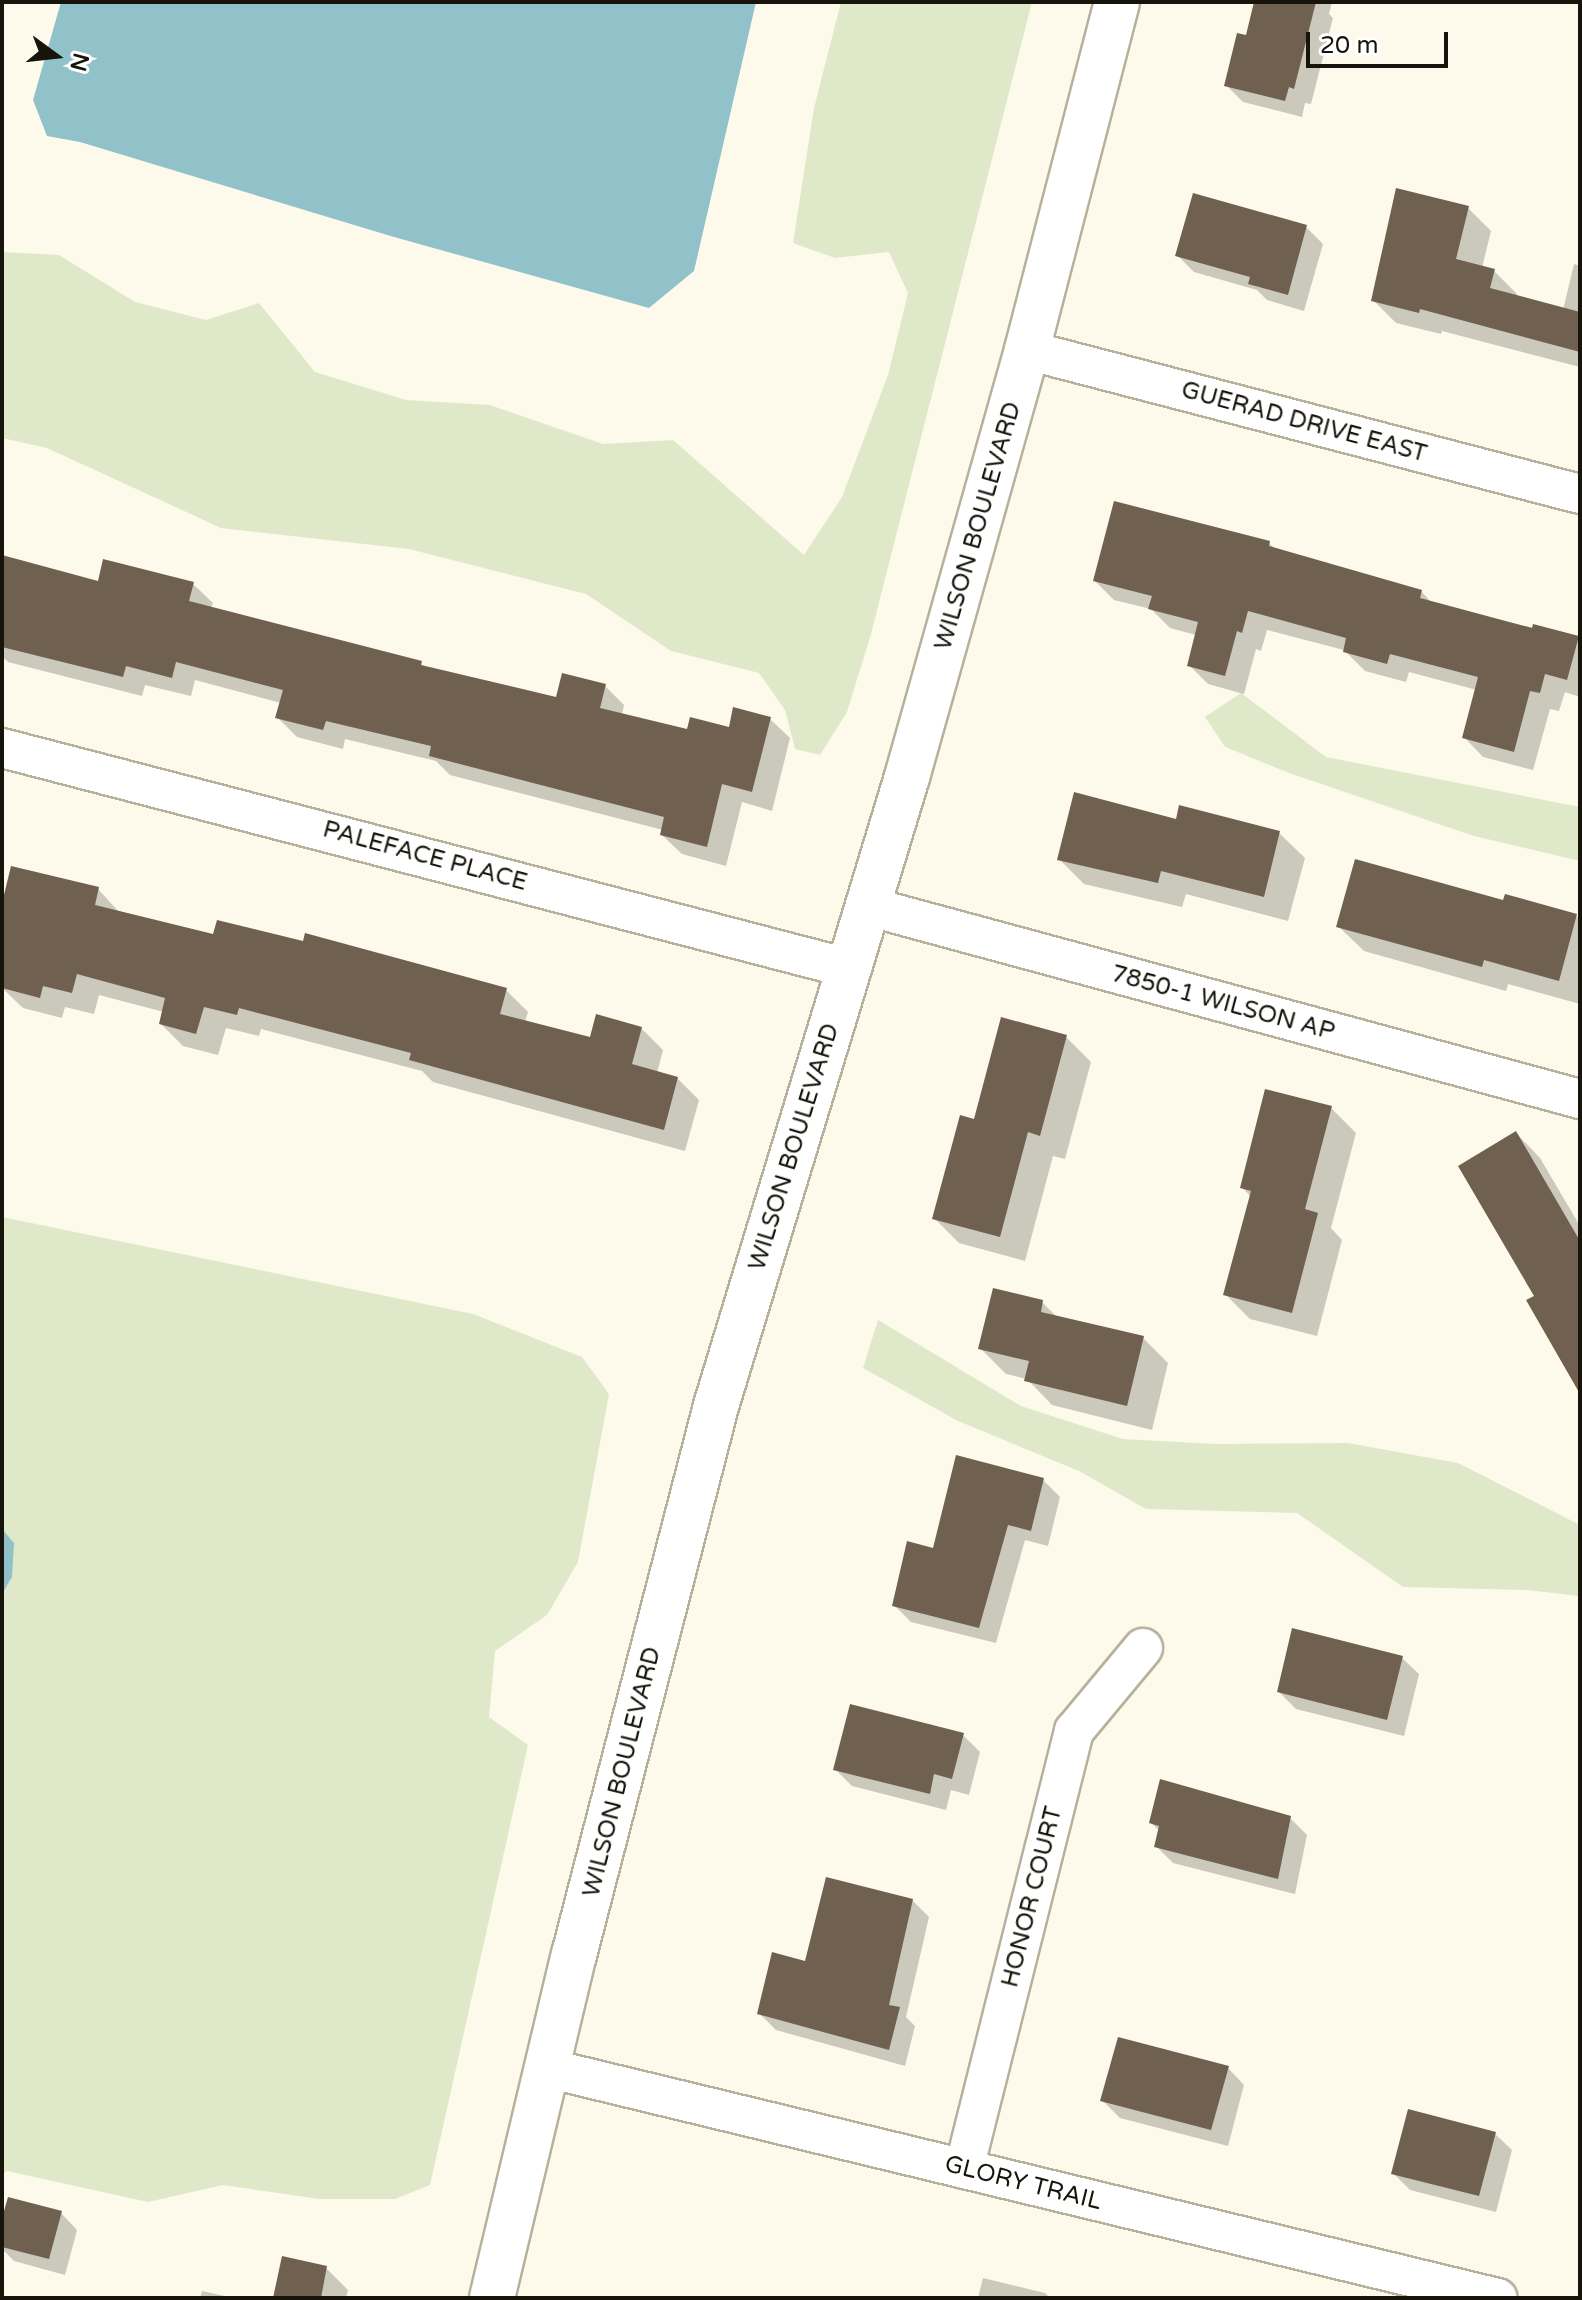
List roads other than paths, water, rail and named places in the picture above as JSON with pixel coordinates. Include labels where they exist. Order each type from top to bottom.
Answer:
[{"type":"main road","name":"WILSON BOULEVARD","points":[[492,2298],[547,2068],[716,1406],[907,777],[1027,350],[1117,2]]},
{"type":"street","name":"GUERAD DRIVE EAST","points":[[1027,350],[1580,494]]},
{"type":"street","name":"PALEFACE PLACE","points":[[2,748],[848,968]]},
{"type":"street","name":"7850-1 WILSON AP","points":[[867,906],[1580,1099]]},
{"type":"street","name":"HONOR COURT","points":[[964,2169],[1074,1731],[1143,1648]]},
{"type":"street","name":"GLORY TRAIL","points":[[547,2068],[1498,2298]]},
{"type":"water","points":[[61,2],[756,2],[694,271],[649,308],[394,237],[80,142],[47,136],[33,100]]},
{"type":"water","points":[[2,1529],[14,1543],[12,1577],[2,1594]]}]
